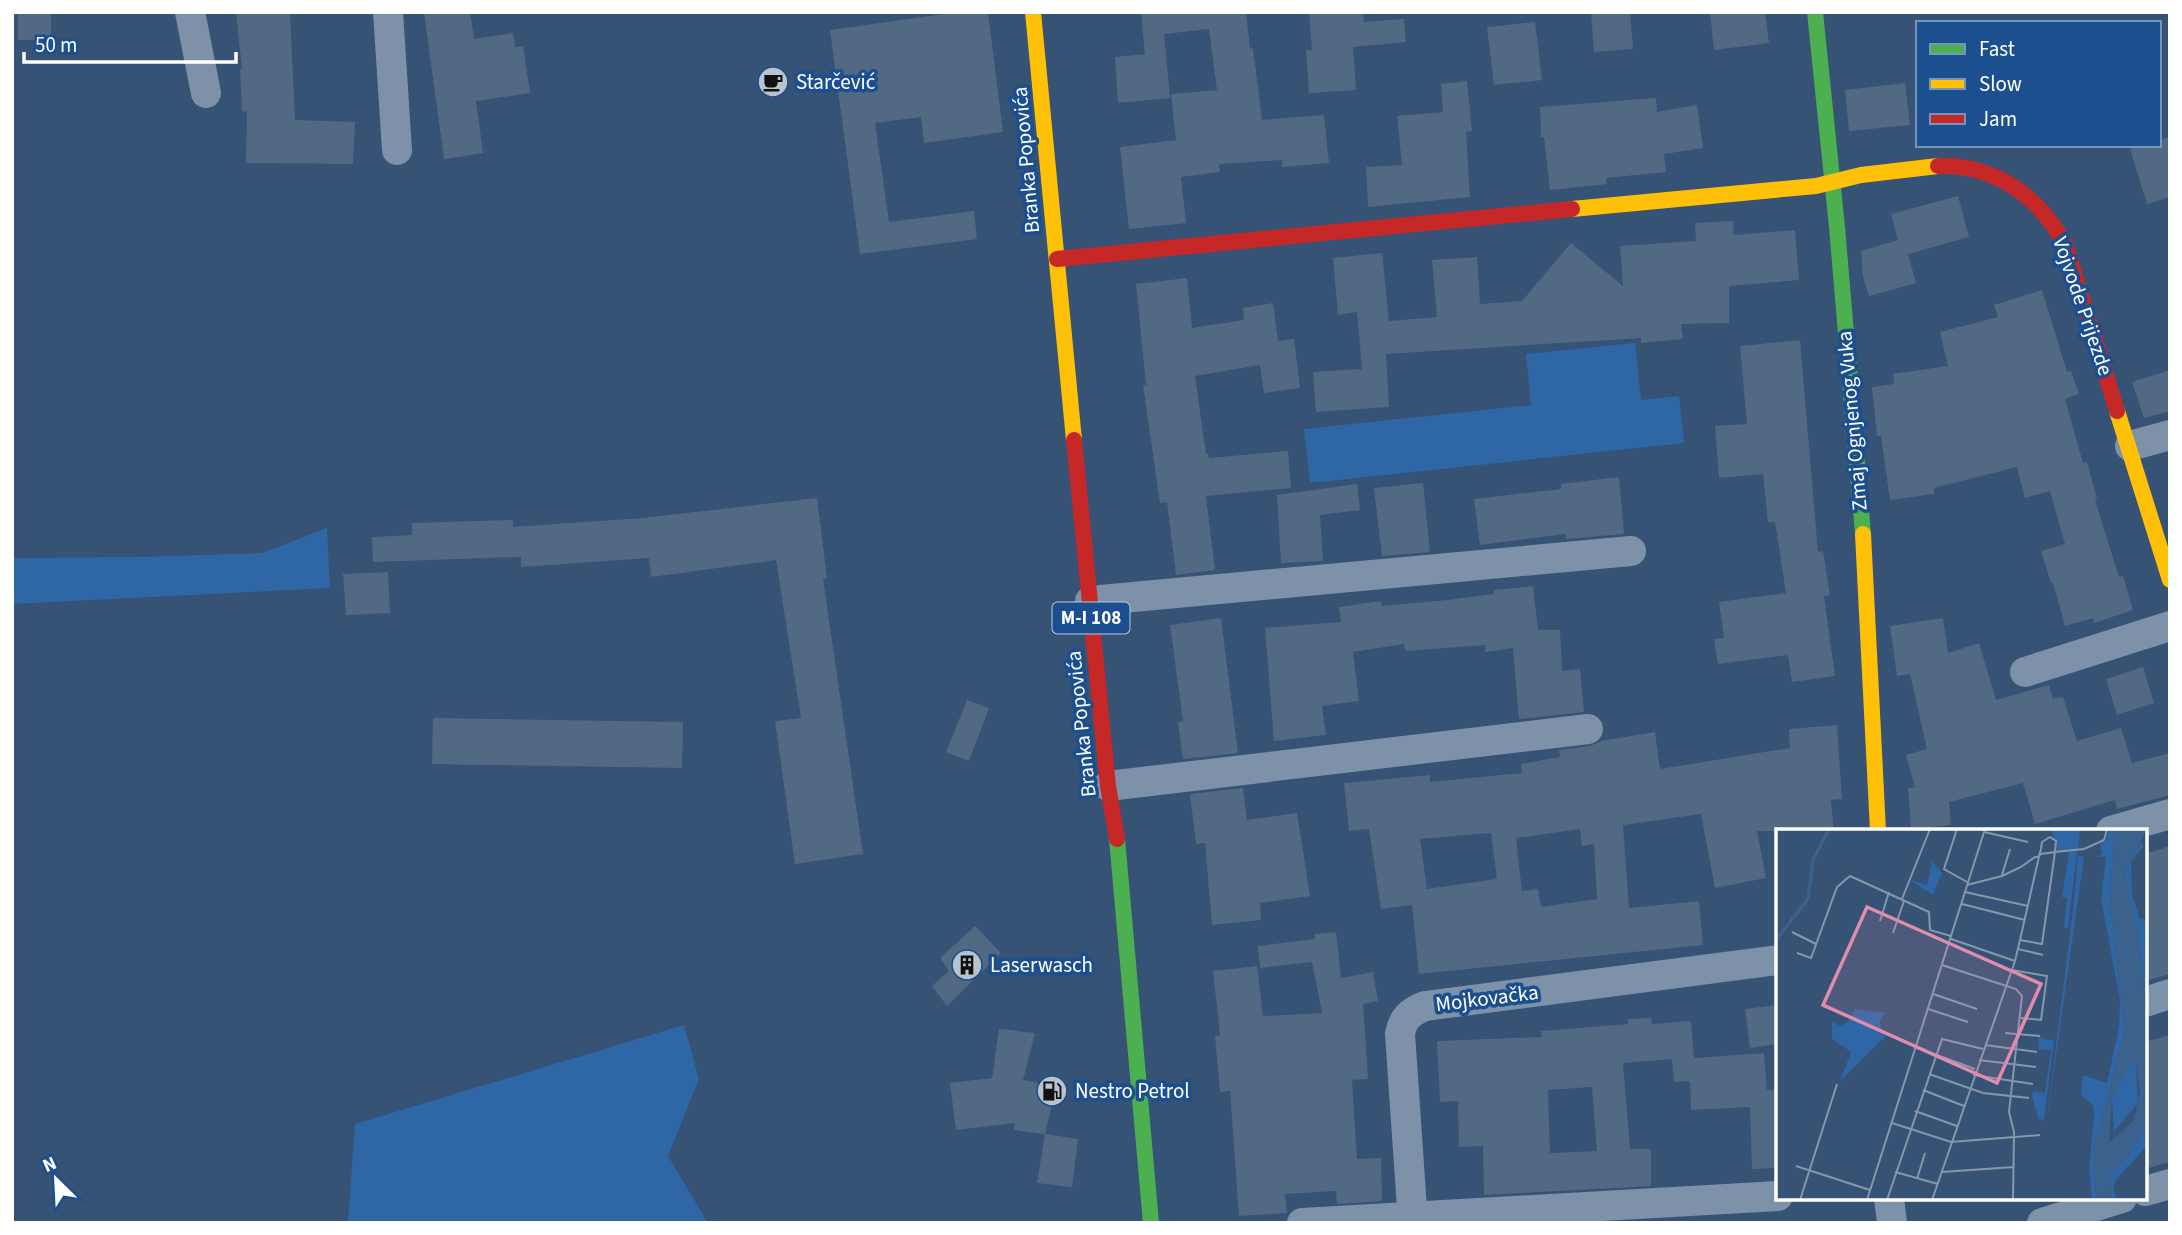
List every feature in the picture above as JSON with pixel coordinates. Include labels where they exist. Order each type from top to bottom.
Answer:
[{"type":"street","points":[[190,12],[206,93]]},
{"type":"street","points":[[388,12],[397,150]]},
{"type":"street","name":"Branka Popovića","points":[[1033,12],[1108,786],[1119,853],[1151,1223]]},
{"type":"street","name":"Zmaj Ognjenog Vuka","points":[[1815,12],[1865,564],[1878,829]]},
{"type":"street","name":"Vojvode Prijezde","points":[[1057,259],[1816,186],[1853,174],[1945,166],[1969,168],[2010,182],[2028,194],[2056,226],[2065,244],[2170,580]]},
{"type":"street","points":[[2130,446],[2170,435]]},
{"type":"street","points":[[1090,601],[1631,551]]},
{"type":"street","points":[[2025,672],[2170,626]]},
{"type":"street","points":[[1108,786],[1588,729]]},
{"type":"street","points":[[2118,829],[2170,814]]},
{"type":"street","name":"Mojkovačka","points":[[1413,1220],[1400,1034],[1402,1023],[1408,1014],[1425,1006],[1776,960]]},
{"type":"street","points":[[2147,1001],[2170,995]]},
{"type":"street","points":[[2147,1190],[2170,1184]]},
{"type":"street","points":[[1302,1223],[1413,1220],[1776,1196]]},
{"type":"street","points":[[1889,1200],[1892,1223]]},
{"type":"street","points":[[2042,1223],[2116,1200]]},
{"type":"shaded area","points":[[1635,343],[1641,400],[1679,396],[1684,443],[1310,483],[1304,429],[1531,405],[1526,354]]},
{"type":"shaded area","points":[[327,528],[330,588],[12,604],[12,558],[262,553]]},
{"type":"shaded area","points":[[684,1025],[699,1079],[668,1156],[708,1223],[348,1223],[355,1124]]},
{"type":"building","points":[[18,12],[51,12],[51,40],[18,40]]},
{"type":"building","points":[[236,12],[290,12],[295,120],[355,122],[353,164],[246,163],[247,111],[242,112],[242,69]]},
{"type":"building","points":[[424,12],[470,12],[474,39],[513,33],[515,47],[523,46],[530,93],[476,101],[483,153],[444,159]]},
{"type":"building","points":[[958,12],[988,12],[1003,132],[924,143],[921,117],[875,123],[889,222],[974,211],[977,239],[860,254],[830,30]]},
{"type":"building","points":[[1141,12],[1246,12],[1262,120],[1324,115],[1329,163],[1282,167],[1282,160],[1219,164],[1220,172],[1181,177],[1186,223],[1129,229],[1120,147],[1176,140],[1171,94],[1217,90],[1209,29],[1164,34],[1170,98],[1118,103],[1115,57],[1145,54]]},
{"type":"building","points":[[1309,12],[1363,12],[1364,22],[1404,19],[1406,42],[1353,47],[1356,90],[1309,93],[1306,50],[1312,50]]},
{"type":"building","points":[[1591,12],[1630,12],[1633,49],[1594,52]]},
{"type":"building","points":[[1710,12],[1765,12],[1769,43],[1714,50]]},
{"type":"building","points":[[1535,22],[1542,80],[1494,85],[1487,27]]},
{"type":"building","points":[[1467,81],[1472,131],[1466,132],[1470,197],[1368,207],[1366,167],[1402,165],[1397,116],[1443,112],[1441,84]]},
{"type":"building","points":[[1905,83],[1910,125],[1849,131],[1845,90]]},
{"type":"building","points":[[1656,98],[1657,112],[1697,105],[1703,148],[1664,154],[1666,172],[1606,178],[1607,184],[1550,190],[1544,137],[1541,137],[1540,107]]},
{"type":"building","points":[[2170,137],[2170,197],[2147,204],[2130,149],[2161,147],[2161,139]]},
{"type":"building","points":[[1958,196],[1969,237],[1908,254],[1916,283],[1869,296],[1863,277],[1861,251],[1898,240],[1891,214]]},
{"type":"building","points":[[1733,221],[1734,235],[1795,230],[1799,280],[1729,286],[1729,323],[1681,324],[1683,339],[1641,343],[1641,338],[1386,354],[1389,407],[1316,412],[1313,372],[1362,369],[1357,312],[1338,315],[1333,258],[1382,253],[1389,321],[1437,317],[1432,260],[1477,257],[1480,304],[1522,301],[1571,243],[1623,286],[1620,246],[1696,241],[1695,223]]},
{"type":"building","points":[[1187,278],[1192,328],[1244,320],[1243,308],[1273,303],[1278,341],[1294,339],[1300,388],[1264,393],[1260,365],[1195,376],[1206,454],[1209,458],[1288,451],[1291,488],[1206,496],[1215,570],[1176,575],[1167,502],[1160,503],[1143,385],[1146,385],[1136,284]]},
{"type":"building","points":[[2042,290],[2067,372],[2071,371],[2079,394],[2065,399],[2083,463],[2087,462],[2097,499],[2095,500],[2119,577],[2123,576],[2133,610],[2094,623],[2093,618],[2065,626],[2041,551],[2065,544],[2050,491],[2025,498],[2017,467],[1934,488],[1934,494],[1890,500],[1881,436],[1877,436],[1872,387],[1894,384],[1893,374],[1948,366],[1940,332],[1998,317],[1994,305]]},
{"type":"building","points":[[1800,340],[1818,552],[1823,551],[1830,595],[1824,596],[1835,676],[1792,682],[1788,655],[1718,664],[1714,639],[1724,638],[1719,602],[1786,593],[1775,522],[1768,522],[1763,474],[1719,478],[1715,426],[1747,424],[1740,346]]},
{"type":"building","points":[[2170,370],[2170,411],[2144,418],[2132,382]]},
{"type":"building","points":[[1619,477],[1624,534],[1566,539],[1566,534],[1480,545],[1474,499],[1561,489],[1561,484]]},
{"type":"building","points":[[1423,483],[1430,552],[1382,556],[1374,488]]},
{"type":"building","points":[[1357,484],[1360,510],[1320,515],[1323,561],[1281,563],[1277,495]]},
{"type":"building","points":[[817,498],[827,578],[823,579],[863,854],[795,864],[775,721],[801,718],[776,560],[651,577],[649,558],[521,567],[521,557],[373,562],[372,537],[412,535],[412,523],[513,520],[513,527],[643,518]]},
{"type":"building","points":[[388,572],[390,613],[346,615],[343,574]]},
{"type":"building","points":[[1533,586],[1538,630],[1560,630],[1562,671],[1580,669],[1584,712],[1519,719],[1513,648],[1485,652],[1485,645],[1405,651],[1404,644],[1353,652],[1359,701],[1322,706],[1326,735],[1274,741],[1265,628],[1341,622],[1339,607],[1381,601],[1382,606],[1447,600],[1494,594],[1494,590]]},
{"type":"building","points":[[1221,618],[1238,753],[1183,759],[1178,722],[1183,721],[1170,625]]},
{"type":"building","points":[[1943,618],[1948,653],[1979,643],[1996,700],[2049,685],[2053,699],[2063,697],[2077,741],[2121,728],[2132,763],[2170,753],[2170,795],[2117,809],[2115,800],[2035,824],[2023,783],[1949,802],[1951,825],[1911,829],[1908,788],[1915,787],[1906,755],[1927,749],[1910,674],[1897,676],[1890,626]]},
{"type":"building","points":[[2143,667],[2154,703],[2117,715],[2106,679]]},
{"type":"building","points":[[967,700],[989,708],[969,761],[946,752]]},
{"type":"building","points":[[433,718],[683,722],[682,768],[432,764]]},
{"type":"building","points":[[1837,725],[1842,799],[1831,800],[1834,829],[1757,831],[1766,878],[1715,888],[1701,814],[1623,825],[1629,908],[1699,901],[1703,945],[1419,974],[1412,905],[1381,909],[1369,829],[1349,831],[1344,783],[1430,775],[1430,782],[1522,773],[1521,764],[1560,757],[1559,750],[1655,732],[1660,769],[1790,748],[1789,729]],"holes":[[[1580,829],[1582,846],[1594,844],[1597,899],[1541,907],[1538,889],[1522,891],[1516,838]],[[1491,833],[1497,879],[1427,889],[1420,839]]]},
{"type":"building","points":[[1243,788],[1247,820],[1297,813],[1310,896],[1260,903],[1261,920],[1212,925],[1205,843],[1196,844],[1190,794]]},
{"type":"building","points":[[2170,846],[2170,974],[2147,980],[2147,853]]},
{"type":"building","name":"Laserwasch","points":[[975,926],[1001,953],[947,1006],[932,986],[949,971],[940,958]]},
{"type":"building","points":[[1336,932],[1341,978],[1373,972],[1378,1001],[1363,1004],[1368,1079],[1352,1080],[1357,1159],[1381,1158],[1382,1201],[1337,1204],[1336,1191],[1285,1194],[1287,1213],[1239,1216],[1230,1091],[1220,1092],[1215,1036],[1220,1035],[1213,971],[1257,966],[1263,1016],[1322,1013],[1312,962],[1260,968],[1258,946],[1315,939],[1315,934]]},
{"type":"building","points":[[1776,1005],[1776,1044],[1750,1048],[1745,1009]]},
{"type":"building","points":[[1651,1018],[1652,1024],[1691,1021],[1694,1058],[1764,1053],[1767,1090],[1776,1089],[1776,1168],[1752,1169],[1750,1107],[1691,1110],[1690,1081],[1674,1082],[1672,1059],[1623,1063],[1630,1149],[1651,1149],[1651,1186],[1484,1195],[1483,1146],[1459,1147],[1458,1101],[1440,1102],[1437,1041],[1542,1037],[1541,1031],[1628,1024],[1628,1019]],"holes":[[[1592,1087],[1597,1151],[1550,1153],[1548,1090]]]},
{"type":"building","points":[[999,1029],[1035,1033],[1023,1080],[1056,1086],[1045,1134],[1014,1130],[1015,1123],[956,1130],[950,1083],[992,1078]]},
{"type":"building","points":[[2170,1035],[2170,1162],[2147,1168],[2147,1041]]},
{"type":"building","points":[[1045,1134],[1078,1139],[1072,1187],[1037,1183]]},
{"type":"traffic: fast","points":[[1815,12],[1837,227],[1863,534]]},
{"type":"traffic: fast","points":[[1117,839],[1151,1223]]},
{"type":"traffic: slow","points":[[1033,12],[1074,440]]},
{"type":"traffic: slow","points":[[1572,209],[1816,186],[1861,175],[1938,166]]},
{"type":"traffic: slow","points":[[2117,411],[2170,580]]},
{"type":"traffic: slow","points":[[1863,534],[1878,829]]},
{"type":"traffic: jam","points":[[1938,166],[1959,167],[1996,177],[2028,198],[2054,227],[2065,244],[2117,411]]},
{"type":"traffic: jam","points":[[1057,259],[1572,209]]},
{"type":"traffic: jam","points":[[1074,440],[1108,786],[1117,839]]},
{"type":"place","name":"Starčević","points":[[773,82]]},
{"type":"place","name":"Laserwasch","points":[[967,965]]},
{"type":"place","name":"Nestro Petrol","points":[[1052,1091]]}]
